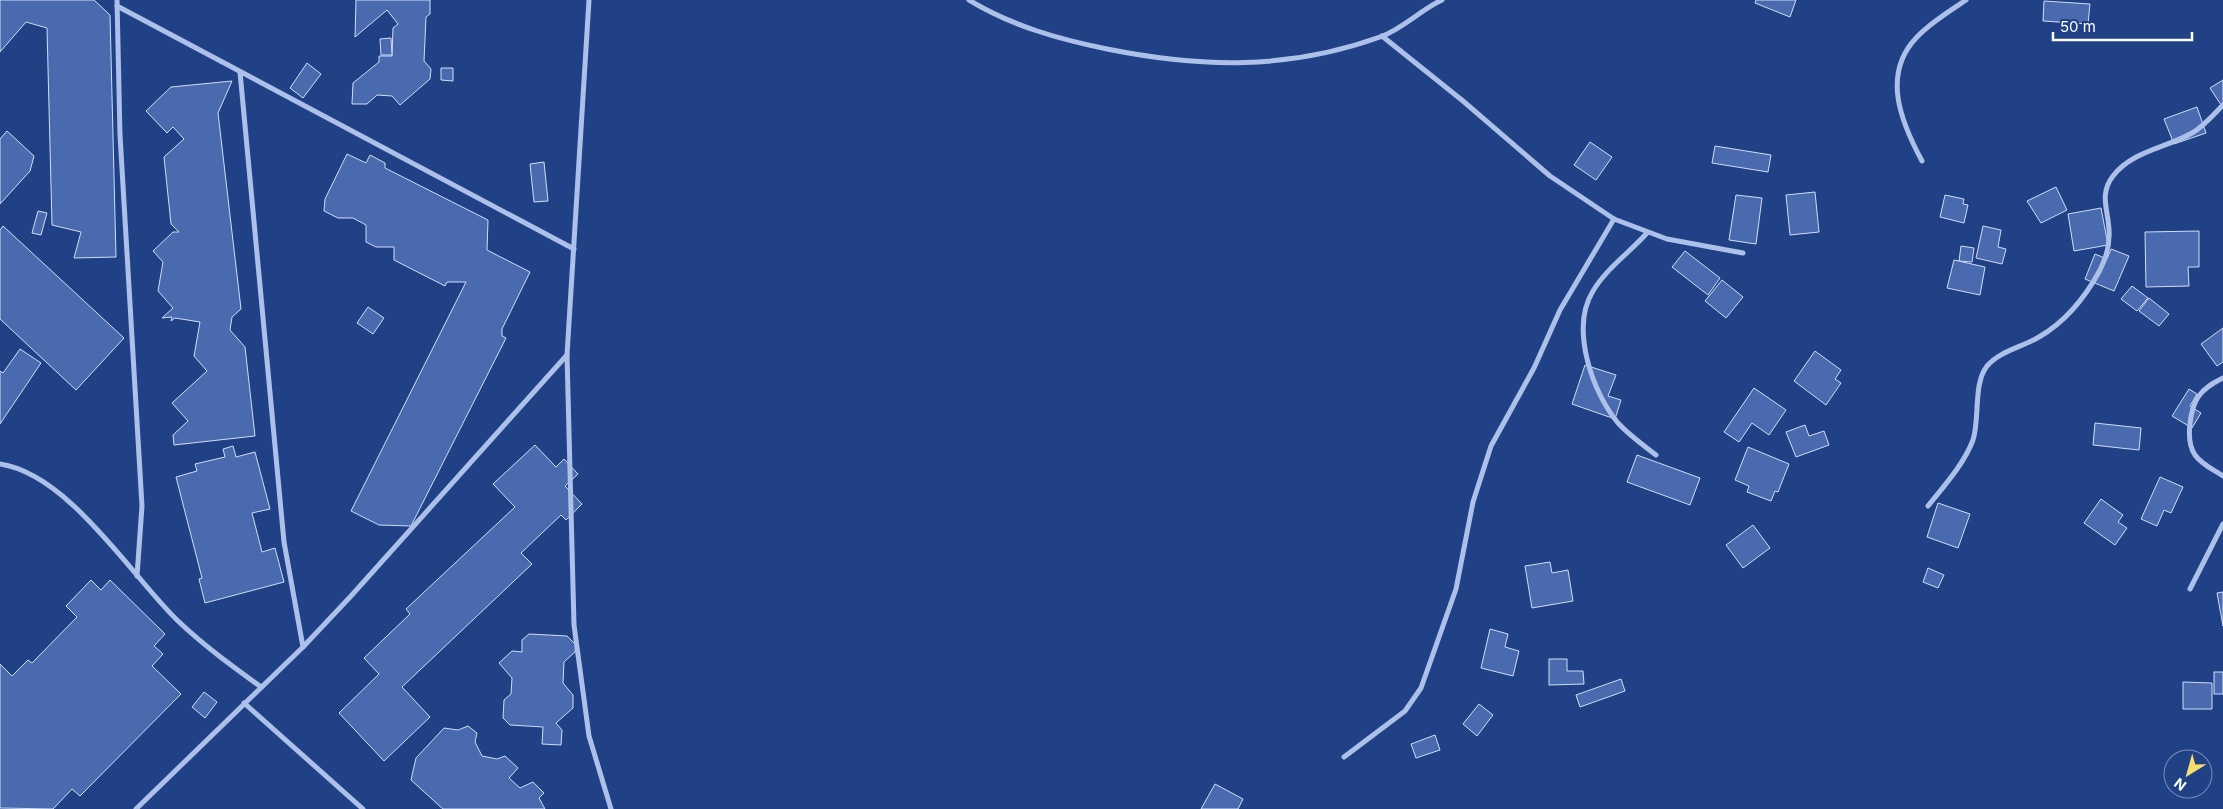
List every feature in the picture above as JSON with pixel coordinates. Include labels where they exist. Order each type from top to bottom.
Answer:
[{"type":"street","points":[[589,0],[567,355],[574,625],[589,736],[612,807]]},
{"type":"street","points":[[968,0],[1006,20],[1033,30],[1080,43],[1153,58],[1197,63],[1238,64],[1288,60],[1324,53],[1382,36],[1442,0]]},
{"type":"street","points":[[1922,161],[1907,133],[1898,102],[1898,83],[1903,55],[1918,36],[1966,0]]},
{"type":"street","points":[[117,3],[240,72],[574,249]]},
{"type":"street","points":[[117,3],[120,135],[142,506],[137,576]]},
{"type":"street","points":[[1382,36],[1463,100],[1550,176],[1614,219],[1648,233],[1743,253]]},
{"type":"street","points":[[240,72],[284,542],[303,647]]},
{"type":"street","points":[[1928,506],[1951,477],[1972,441],[1977,422],[1980,377],[1985,368],[2004,353],[2041,336],[2064,318],[2083,298],[2100,270],[2109,239],[2104,191],[2112,177],[2123,165],[2142,154],[2193,132],[2223,104]]},
{"type":"street","points":[[1344,757],[1405,711],[1421,688],[1456,589],[1473,502],[1491,446],[1534,368],[1560,310],[1614,219]]},
{"type":"street","points":[[1648,233],[1603,277],[1592,292],[1584,310],[1582,327],[1589,364],[1607,408],[1619,423],[1656,455]]},
{"type":"street","points":[[136,809],[303,647],[567,355]]},
{"type":"street","points":[[2223,378],[2208,386],[2197,399],[2190,432],[2190,443],[2194,454],[2223,476]]},
{"type":"street","points":[[0,464],[24,470],[46,482],[68,501],[200,641],[261,687]]},
{"type":"street","points":[[2190,589],[2223,524]]},
{"type":"street","points":[[244,703],[363,809]]},
{"type":"building","points":[[0,0],[94,0],[110,15],[116,257],[74,258],[81,232],[52,225],[47,28],[26,22],[0,52]]},
{"type":"building","points":[[356,0],[430,0],[430,14],[426,17],[424,61],[431,69],[430,79],[400,105],[392,96],[377,95],[367,104],[352,104],[353,83],[379,62],[379,56],[392,56],[393,28],[398,24],[387,10],[355,37]]},
{"type":"building","points":[[1756,0],[1796,0],[1790,17],[1755,3]]},
{"type":"building","points":[[2044,1],[2090,4],[2088,24],[2043,21]]},
{"type":"building","points":[[391,38],[392,55],[381,55],[380,39]]},
{"type":"building","points":[[307,63],[321,74],[303,98],[290,88]]},
{"type":"building","points":[[441,68],[453,68],[453,81],[441,80]]},
{"type":"building","points":[[2223,80],[2223,108],[2210,88]]},
{"type":"building","points":[[232,81],[218,113],[241,309],[232,317],[230,330],[245,347],[255,436],[174,445],[173,435],[188,421],[172,403],[207,371],[194,356],[200,322],[175,318],[171,321],[172,317],[162,318],[173,308],[158,291],[163,262],[153,251],[173,232],[179,232],[171,224],[164,157],[184,139],[173,127],[167,133],[146,111],[171,87]]},
{"type":"building","points":[[2197,107],[2206,133],[2174,144],[2164,119]]},
{"type":"building","points":[[7,131],[34,156],[30,171],[0,204],[0,139]]},
{"type":"building","points":[[1590,142],[1612,157],[1596,180],[1574,165]]},
{"type":"building","points":[[1715,146],[1771,155],[1768,172],[1712,163]]},
{"type":"building","points":[[347,154],[366,163],[370,155],[385,163],[385,168],[488,220],[487,250],[530,272],[502,329],[502,336],[506,338],[411,526],[379,525],[351,511],[466,282],[447,282],[445,286],[394,260],[394,247],[376,247],[366,242],[366,225],[353,218],[338,218],[324,211],[325,199]]},
{"type":"building","points":[[544,162],[548,201],[534,202],[530,164]]},
{"type":"building","points":[[2056,187],[2067,210],[2041,223],[2027,201]]},
{"type":"building","points":[[1815,192],[1819,232],[1790,235],[1786,195]]},
{"type":"building","points":[[1736,195],[1762,198],[1756,244],[1729,240]]},
{"type":"building","points":[[1945,195],[1964,199],[1963,204],[1968,205],[1964,223],[1940,217]]},
{"type":"building","points":[[2101,208],[2108,245],[2074,251],[2068,214]]},
{"type":"building","points":[[38,211],[47,213],[41,235],[32,233]]},
{"type":"building","points":[[3,226],[124,338],[76,390],[0,319],[0,230]]},
{"type":"building","points":[[1983,226],[2001,230],[1998,247],[2006,249],[2002,264],[1976,258]]},
{"type":"building","points":[[2199,231],[2199,267],[2188,267],[2189,286],[2146,287],[2145,232]]},
{"type":"building","points":[[1961,246],[1974,248],[1972,262],[1959,261]]},
{"type":"building","points":[[2111,249],[2129,256],[2114,291],[2085,279],[2095,254],[2107,259]]},
{"type":"building","points":[[1685,251],[1720,278],[1708,295],[1672,267]]},
{"type":"building","points":[[1954,260],[1985,267],[1980,295],[1947,288]]},
{"type":"building","points":[[1722,280],[1743,297],[1726,318],[1705,301]]},
{"type":"building","points":[[2132,286],[2148,298],[2137,311],[2121,299]]},
{"type":"building","points":[[2149,298],[2169,314],[2159,326],[2139,311]]},
{"type":"building","points":[[368,307],[384,318],[373,334],[357,323]]},
{"type":"building","points":[[2223,328],[2223,362],[2217,366],[2201,344]]},
{"type":"building","points":[[20,349],[41,363],[0,424],[0,371],[3,373]]},
{"type":"building","points":[[1815,351],[1841,370],[1835,379],[1841,383],[1826,405],[1794,381]]},
{"type":"building","points":[[1585,365],[1616,375],[1608,396],[1621,400],[1615,419],[1572,404]]},
{"type":"building","points":[[1754,388],[1786,410],[1769,435],[1752,423],[1739,442],[1724,432]]},
{"type":"building","points":[[2189,389],[2197,394],[2190,406],[2201,413],[2192,428],[2172,416]]},
{"type":"building","points":[[2095,423],[2141,428],[2139,450],[2093,445]]},
{"type":"building","points":[[1805,425],[1809,436],[1824,431],[1829,445],[1796,457],[1786,432]]},
{"type":"building","points":[[535,445],[556,467],[564,459],[578,474],[565,486],[582,504],[566,520],[561,515],[521,553],[532,564],[402,687],[430,717],[384,761],[339,713],[379,674],[364,658],[410,614],[406,609],[515,507],[493,484]]},
{"type":"building","points":[[233,446],[236,457],[255,452],[270,509],[252,513],[262,552],[275,548],[284,582],[205,603],[199,579],[202,578],[176,477],[197,471],[195,464],[225,457],[223,449]]},
{"type":"building","points":[[1748,447],[1789,464],[1778,492],[1775,491],[1771,501],[1747,492],[1749,486],[1735,480]]},
{"type":"building","points":[[1637,455],[1700,478],[1690,505],[1627,482]]},
{"type":"building","points":[[2160,477],[2183,487],[2171,513],[2164,510],[2157,526],[2141,519]]},
{"type":"building","points":[[2101,499],[2123,515],[2118,522],[2127,528],[2115,545],[2084,523]]},
{"type":"building","points":[[1938,503],[1970,514],[1958,548],[1927,537]]},
{"type":"building","points":[[1753,525],[1770,548],[1743,568],[1726,545]]},
{"type":"building","points":[[1550,562],[1552,573],[1568,570],[1573,601],[1532,608],[1525,566]]},
{"type":"building","points":[[1928,568],[1944,575],[1938,588],[1923,582]]},
{"type":"building","points":[[91,580],[101,590],[110,580],[165,634],[154,646],[163,654],[152,666],[181,694],[80,796],[72,789],[53,809],[0,808],[0,664],[12,676],[28,660],[32,663],[77,617],[66,606]]},
{"type":"building","points":[[2223,592],[2223,626],[2217,593]]},
{"type":"building","points":[[1490,629],[1508,634],[1505,647],[1519,651],[1513,676],[1481,668]]},
{"type":"building","points":[[529,634],[567,636],[576,645],[575,652],[564,662],[563,683],[573,695],[573,708],[556,723],[562,730],[561,745],[542,744],[543,727],[510,725],[503,718],[504,700],[511,694],[512,678],[499,663],[512,651],[522,652],[522,640]]},
{"type":"building","points":[[1549,659],[1567,659],[1567,671],[1583,671],[1584,684],[1549,685]]},
{"type":"building","points":[[2214,672],[2223,672],[2223,694],[2214,694]]},
{"type":"building","points":[[1621,679],[1625,691],[1580,707],[1576,695]]},
{"type":"building","points":[[2183,682],[2212,683],[2212,709],[2183,709]]},
{"type":"building","points":[[204,692],[217,702],[205,718],[192,707]]},
{"type":"building","points":[[1479,704],[1493,715],[1477,736],[1463,724]]},
{"type":"building","points":[[468,726],[477,733],[475,742],[482,756],[497,759],[505,756],[518,768],[509,778],[520,788],[533,782],[544,793],[539,798],[545,809],[443,809],[411,780],[416,758],[444,728],[458,730]]},
{"type":"building","points":[[1435,735],[1440,750],[1416,758],[1411,744]]},
{"type":"building","points":[[1215,784],[1243,799],[1238,809],[1201,809]]}]
